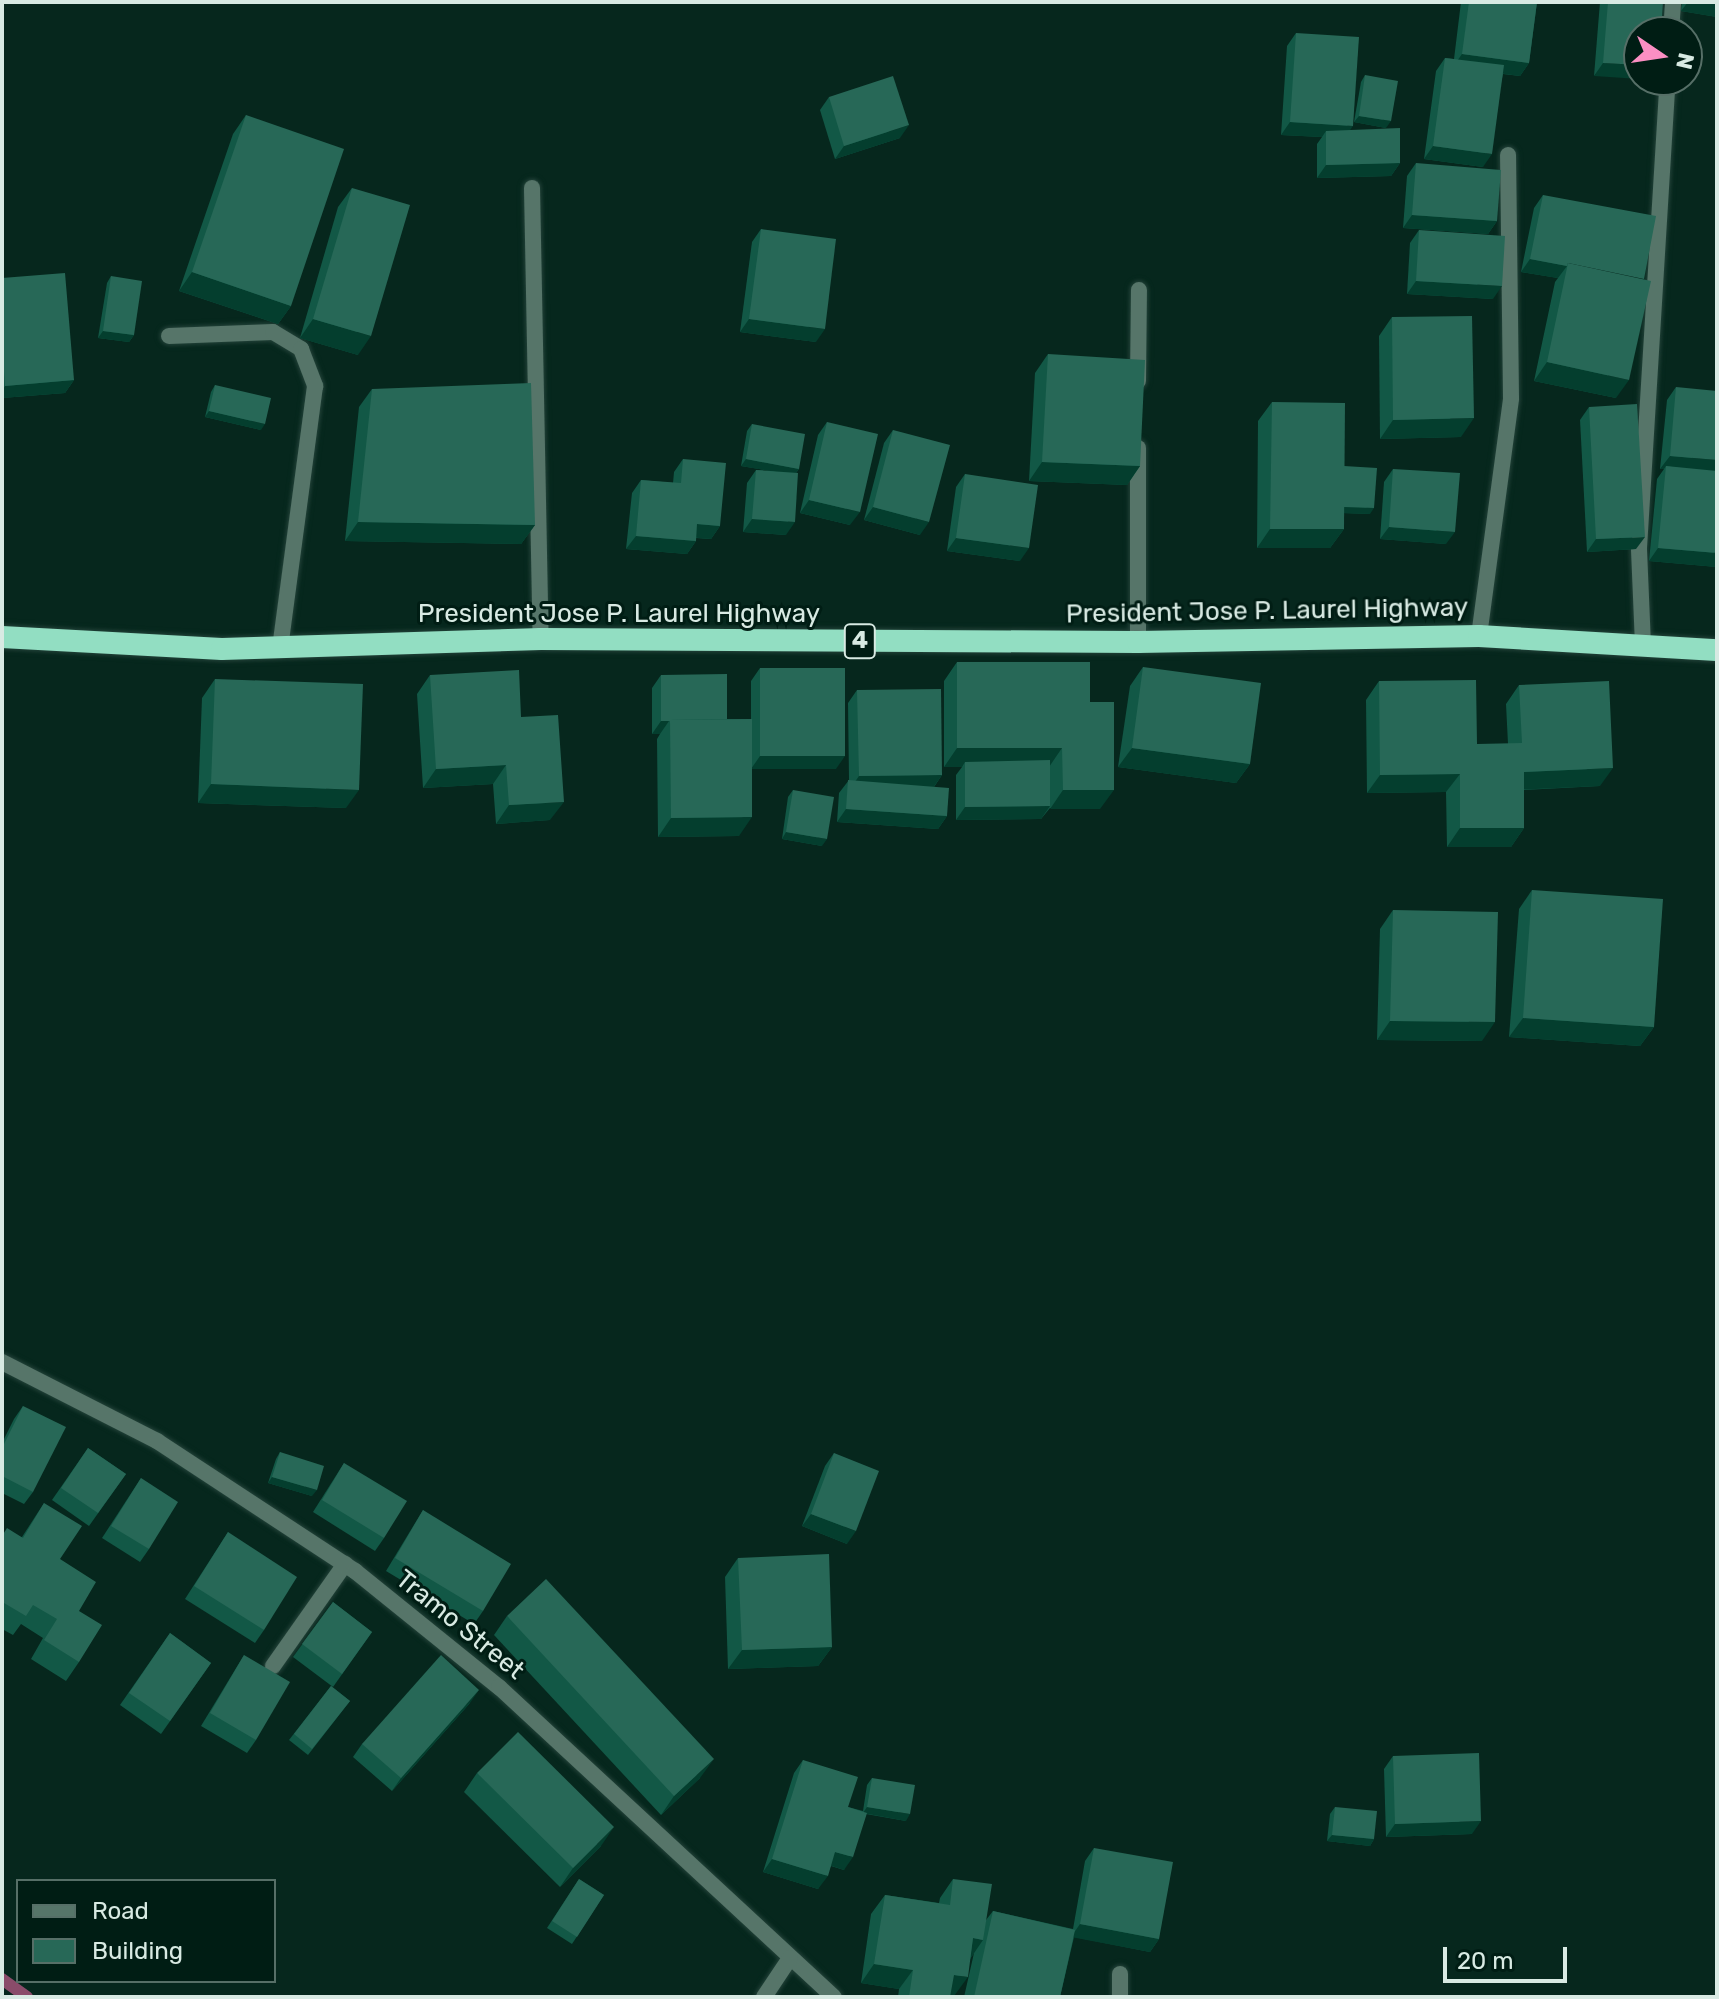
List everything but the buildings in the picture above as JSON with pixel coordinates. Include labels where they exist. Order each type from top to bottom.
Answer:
[{"type":"highway","name":"President Jose P. Laurel Highway","points":[[2,637],[280,647],[541,639],[1138,642],[1479,636],[1717,650]]},
{"type":"street","points":[[1643,645],[1639,548],[1667,96]]},
{"type":"street","points":[[1479,636],[1511,398],[1508,155]]},
{"type":"street","points":[[532,188],[541,639]]},
{"type":"street","points":[[1138,402],[1139,290]]},
{"type":"street","points":[[169,336],[273,332],[301,349],[315,386],[280,647]]},
{"type":"street","points":[[1138,434],[1138,642]]},
{"type":"street","name":"Tramo Street","points":[[2,1362],[157,1441],[345,1564],[499,1687],[834,1997]]},
{"type":"street","points":[[273,1666],[345,1564]]},
{"type":"street","points":[[764,1997],[790,1958]]},
{"type":"street","points":[[1120,1974],[1120,1997]]},
{"type":"waterway","points":[[2,1979],[27,1997]]}]
